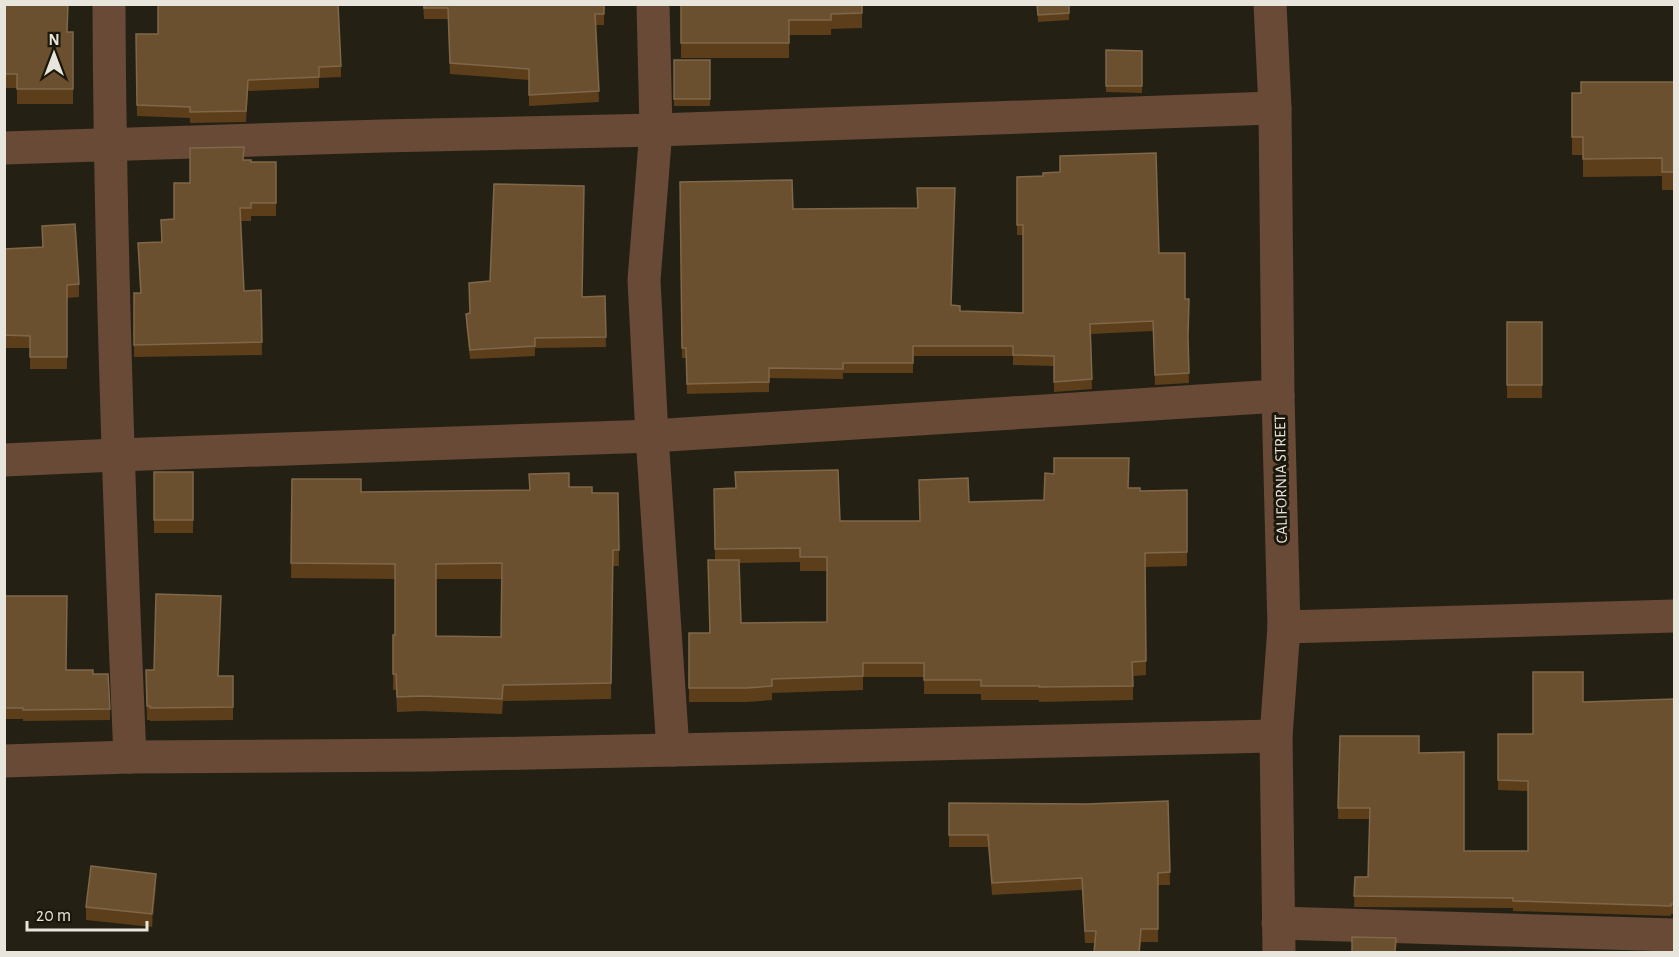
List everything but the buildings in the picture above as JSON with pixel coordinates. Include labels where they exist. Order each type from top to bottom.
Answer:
[{"type":"street","points":[[109,4],[117,455],[130,757]]},
{"type":"street","points":[[653,4],[656,130],[644,280],[673,750]]},
{"type":"street","name":"CALIFORNIA STREET","points":[[1270,4],[1275,108],[1278,396],[1284,627],[1276,736],[1279,938]]},
{"type":"street","points":[[4,148],[382,135],[656,130],[1275,108]]},
{"type":"street","points":[[4,460],[652,436],[1278,396]]},
{"type":"street","points":[[1284,627],[1674,616]]},
{"type":"street","points":[[4,761],[130,757],[673,750],[1276,736]]},
{"type":"street","points":[[1279,938],[1674,935]]}]
